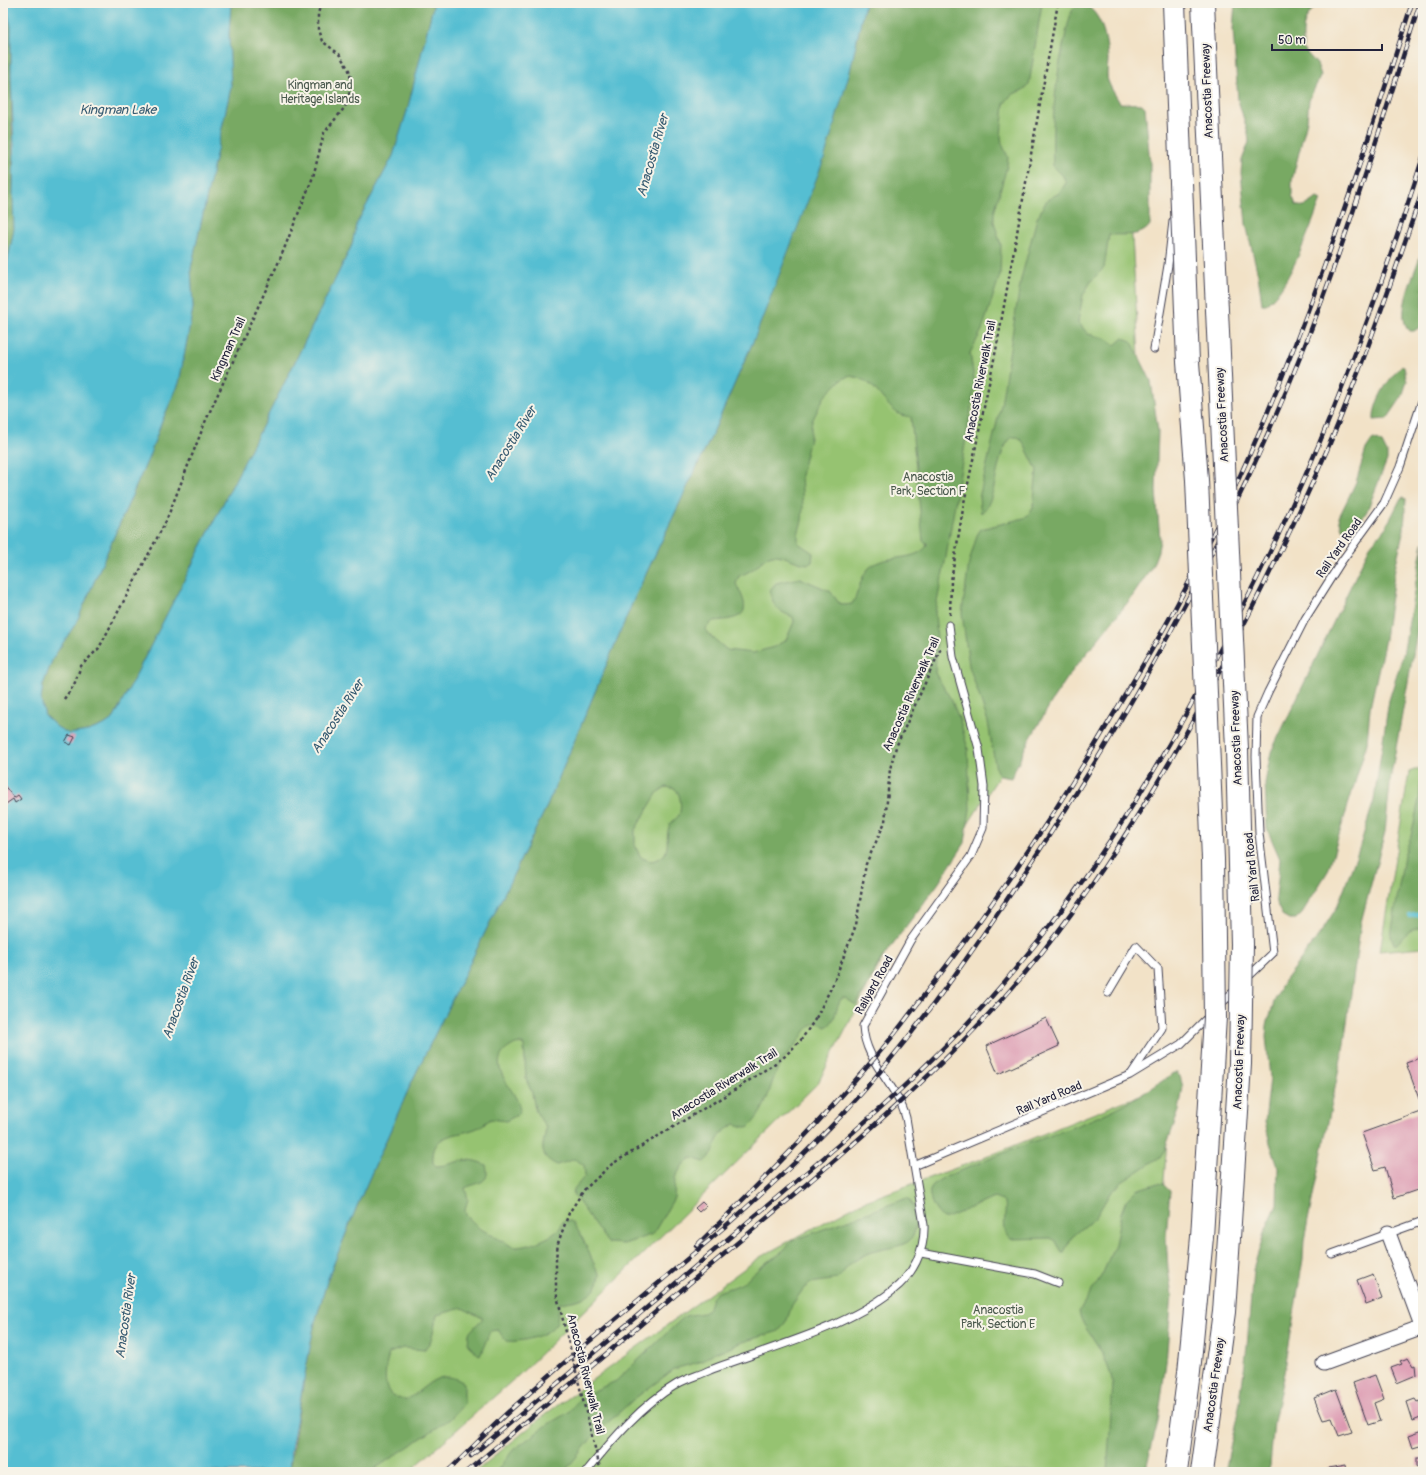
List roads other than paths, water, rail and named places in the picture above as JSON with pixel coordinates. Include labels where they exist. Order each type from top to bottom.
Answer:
[{"type":"highway","points":[[1174,3],[1188,362],[1197,480],[1213,859],[1215,1017],[1202,1237],[1189,1372],[1176,1472]]},
{"type":"highway","name":"Anacostia Freeway","points":[[1202,1472],[1224,1312],[1240,1064],[1242,944],[1237,749],[1203,3]]},
{"type":"street","points":[[1324,1363],[1423,1327],[1388,1234]]},
{"type":"lane","points":[[1154,349],[1168,265],[1179,157]]},
{"type":"lane","name":"Rail Yard Road","points":[[914,1166],[1130,1074],[1181,1044],[1273,952],[1259,833],[1256,757],[1257,716],[1305,619],[1342,562],[1384,503],[1400,467],[1423,398]]},
{"type":"lane","name":"Railyard Road","points":[[921,1253],[924,1239],[924,1226],[904,1110],[868,1052],[864,1040],[863,1026],[910,941],[971,856],[983,828],[984,786],[979,749],[953,657],[950,625]]},
{"type":"lane","points":[[1108,993],[1136,946],[1158,969],[1162,1028],[1130,1074]]},
{"type":"lane","points":[[1332,1254],[1423,1221]]},
{"type":"lane","points":[[586,1472],[604,1450],[650,1403],[678,1383],[814,1332],[875,1303],[894,1290],[909,1273],[921,1253],[1035,1274],[1058,1283]]},
{"type":"water","points":[[6,3],[231,3],[229,34],[231,87],[191,268],[193,308],[179,383],[162,421],[148,459],[76,623],[53,658],[43,685],[41,700],[45,716],[57,727],[69,734],[88,731],[104,725],[114,718],[289,374],[352,245],[356,225],[393,156],[407,111],[434,3],[865,3],[850,71],[824,159],[755,337],[712,435],[634,599],[547,806],[413,1079],[357,1206],[328,1278],[314,1326],[291,1449],[289,1472],[3,1472],[3,285],[14,229],[14,145],[11,76],[11,27]]},
{"type":"waterway","points":[[1410,916],[1423,914]]},
{"type":"railway","points":[[696,1246],[808,1132],[851,1085],[904,1021],[982,918],[1027,853],[1090,754],[1149,654],[1198,565],[1240,477],[1268,411],[1321,276],[1368,140],[1412,3]]},
{"type":"railway","points":[[447,1472],[505,1415],[547,1377],[762,1194],[842,1115],[870,1084],[922,1019],[947,986],[1018,883],[1079,788],[1152,666],[1186,603],[1249,476],[1278,411],[1321,303],[1365,175],[1420,3]]},
{"type":"railway","points":[[471,1456],[810,1169],[901,1089],[959,1033],[986,1003],[1021,962],[1086,877],[1144,787],[1171,740],[1241,609],[1284,522],[1350,368],[1388,263],[1423,157]]},
{"type":"railway","points":[[466,1472],[859,1139],[897,1105],[934,1070],[1006,996],[1064,924],[1111,857],[1176,752],[1275,563],[1317,473],[1343,412],[1379,317],[1423,189]]},
{"type":"park label","name":"Kingman and Heritage Islands","points":[[320,92]]},
{"type":"park label","name":"Anacostia Park, Section F","points":[[928,484]]},
{"type":"park label","name":"Anacostia Park, Section E","points":[[998,1317]]},
{"type":"water label","name":"Kingman Lake","points":[[118,109]]},
{"type":"water label","name":"Anacostia River","points":[[652,155]]},
{"type":"water label","name":"Anacostia River","points":[[510,443]]},
{"type":"water label","name":"Anacostia River","points":[[337,716]]},
{"type":"water label","name":"Anacostia River","points":[[180,998]]},
{"type":"water label","name":"Anacostia River","points":[[125,1316]]}]
